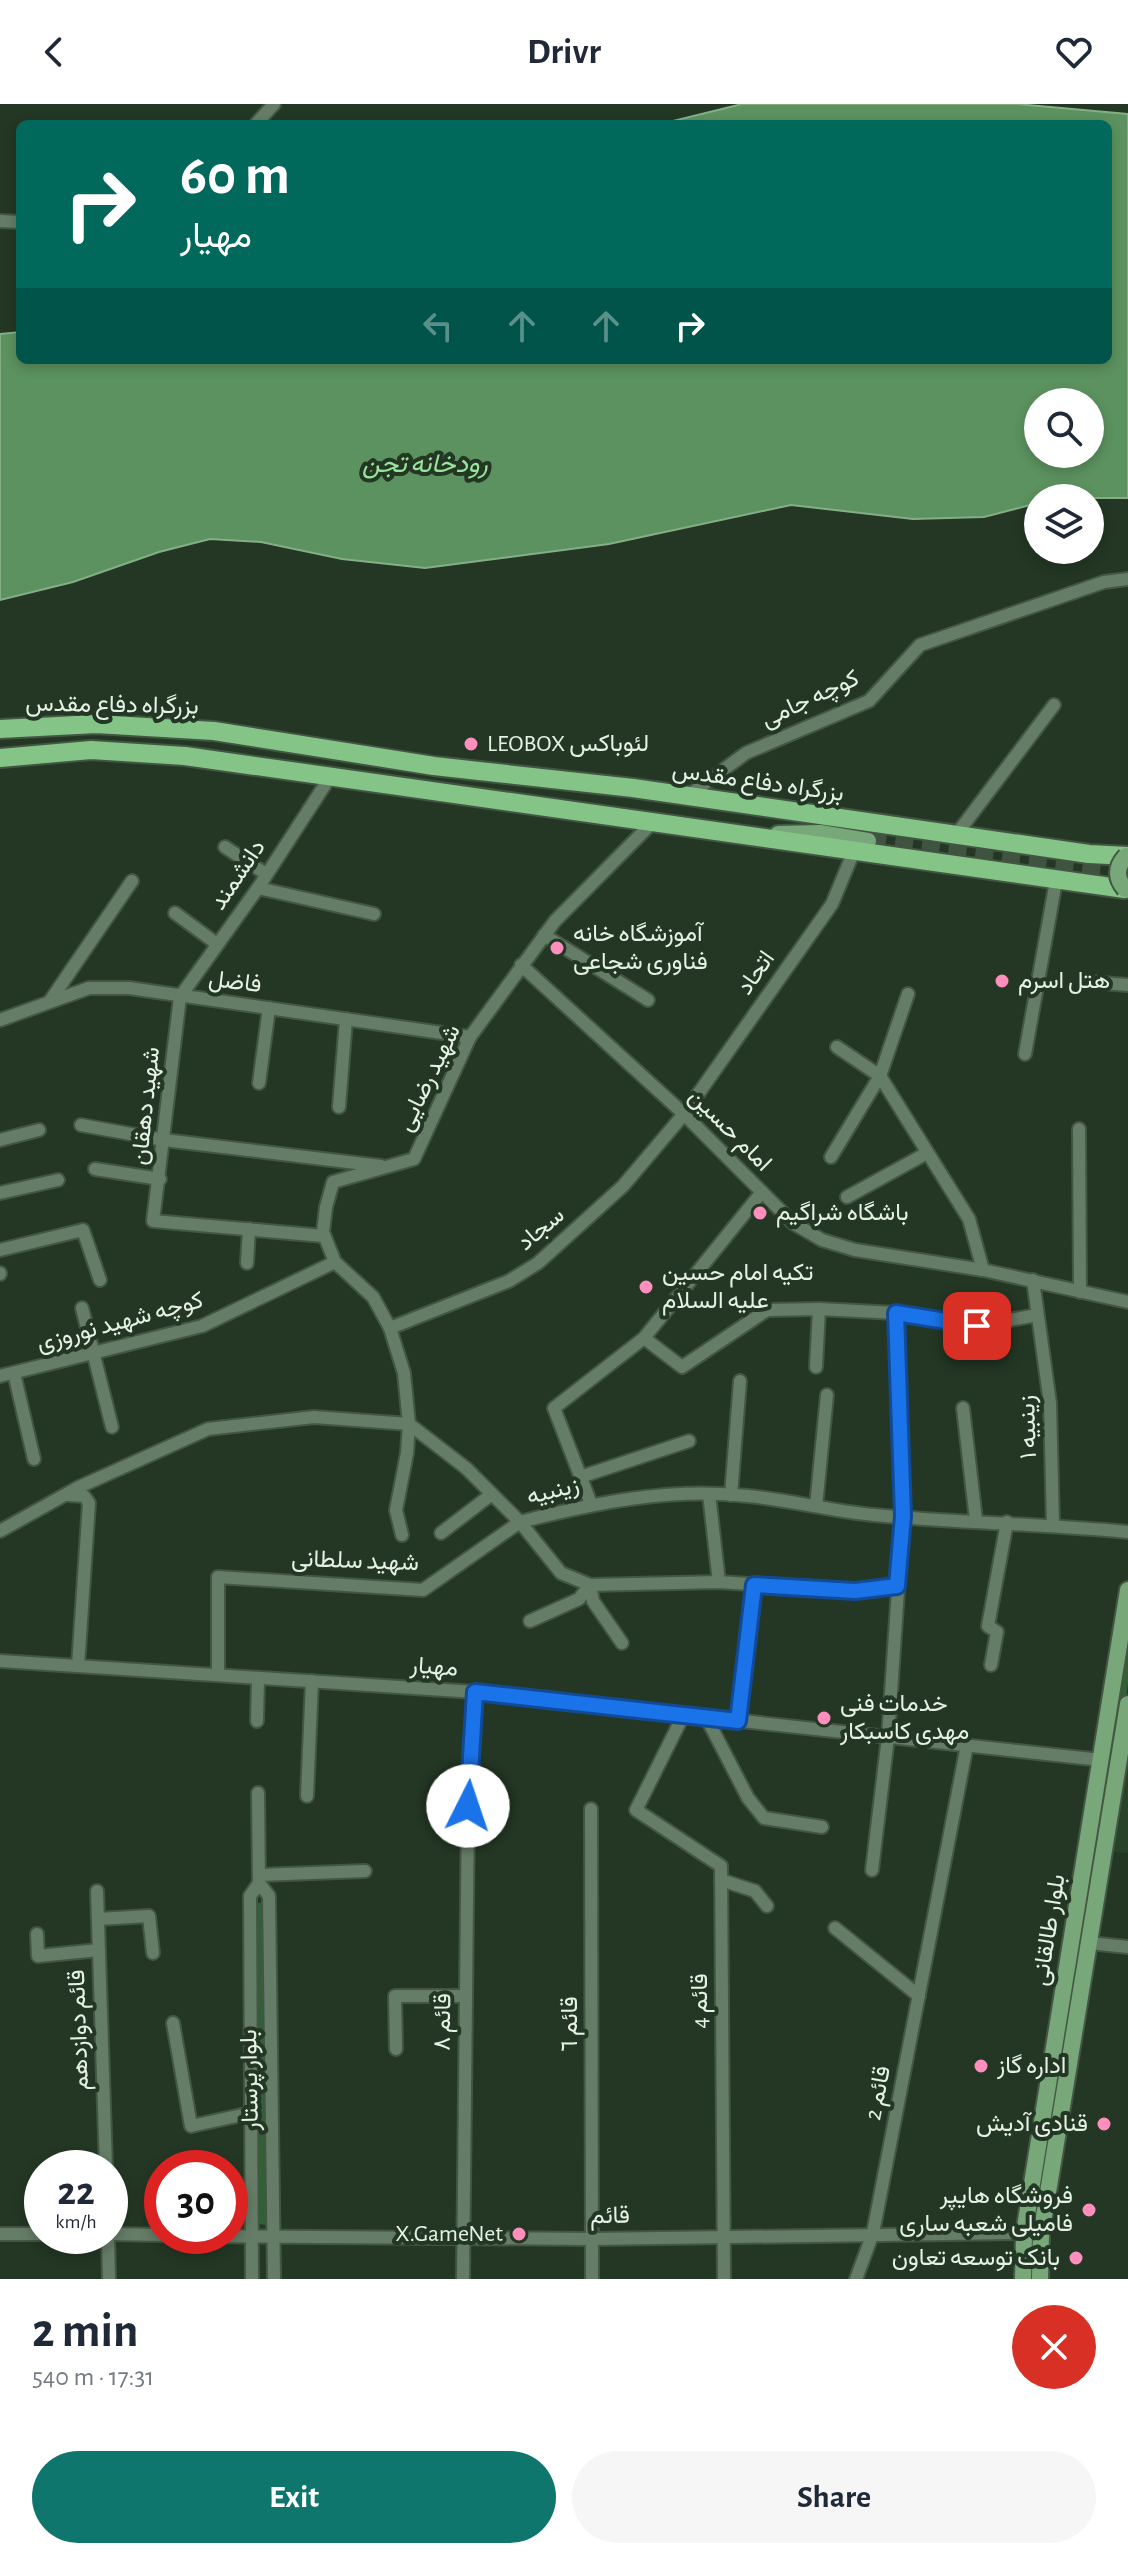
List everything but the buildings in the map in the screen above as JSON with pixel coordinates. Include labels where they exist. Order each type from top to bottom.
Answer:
[{"type":"highway","name":"بزرگراه دفاع مقدس","points":[[0,729],[96,724],[214,731],[434,766],[688,796],[1116,857]]},
{"type":"highway","name":"بزرگراه دفاع مقدس","points":[[0,758],[91,750],[198,758],[744,836],[861,846],[1056,881],[1114,886]]},
{"type":"main road","points":[[1114,886],[1119,882],[1116,857]]},
{"type":"main road","name":"بلوار طالقانی","points":[[1023,2279],[1024,2233],[1101,1760],[1121,1685],[1128,1590]]},
{"type":"main road","name":"بلوار طالقانی","points":[[1040,2279],[1041,2235],[1128,1704]]},
{"type":"street","points":[[260,120],[274,104]]},
{"type":"street","name":"کوچه جامی","points":[[688,796],[746,753],[869,701],[920,645],[1104,582],[1128,579]]},
{"type":"street","points":[[956,835],[1054,705]]},
{"type":"street","name":"دانشمند","points":[[180,997],[258,888],[330,777]]},
{"type":"street","name":"شهید رضایی","points":[[324,1236],[326,1207],[333,1182],[414,1159],[470,1037],[521,965],[555,921],[652,823]]},
{"type":"street","name":"اتحاد","points":[[684,1114],[832,904],[861,846]]},
{"type":"street","points":[[225,847],[266,874]]},
{"type":"street","points":[[50,1001],[132,881]]},
{"type":"street","points":[[1025,1054],[1056,881]]},
{"type":"street","points":[[258,888],[374,914]]},
{"type":"street","points":[[175,913],[217,944]]},
{"type":"street","points":[[544,935],[648,1000]]},
{"type":"street","name":"امام حسین","points":[[521,965],[684,1114],[793,1223],[822,1240],[855,1250],[983,1270],[1128,1302]]},
{"type":"street","points":[[1089,982],[1128,985]]},
{"type":"street","name":"فاضل","points":[[0,1020],[89,988],[129,988],[470,1037]]},
{"type":"street","points":[[831,1157],[880,1076],[908,994]]},
{"type":"street","name":"شهید دهقان","points":[[180,997],[153,1221],[249,1229]]},
{"type":"street","points":[[259,1083],[269,1008]]},
{"type":"street","points":[[339,1107],[346,1019]]},
{"type":"street","points":[[837,1047],[880,1076],[969,1219],[983,1270]]},
{"type":"street","name":"سجاد","points":[[390,1328],[509,1281],[538,1263],[623,1186],[684,1114]]},
{"type":"street","points":[[81,1125],[164,1140],[388,1167]]},
{"type":"street","points":[[1079,1129],[1080,1292]]},
{"type":"street","points":[[0,1140],[39,1130]]},
{"type":"street","points":[[847,1197],[927,1153]]},
{"type":"street","points":[[95,1169],[160,1179]]},
{"type":"street","points":[[0,1193],[58,1180]]},
{"type":"street","points":[[591,1504],[554,1408],[644,1338],[762,1192]]},
{"type":"street","points":[[247,1263],[249,1229],[324,1236],[335,1262],[373,1297],[390,1328],[404,1373],[409,1424],[396,1510],[402,1535]]},
{"type":"street","points":[[0,1250],[83,1230],[100,1280]]},
{"type":"street","name":"کوچه شهید نوروزی","points":[[0,1376],[202,1326],[335,1262]]},
{"type":"street","name":"زینبیه ۱","points":[[1033,1280],[1050,1403],[1053,1525]]},
{"type":"street","points":[[82,1308],[112,1427]]},
{"type":"street","points":[[816,1367],[819,1309]]},
{"type":"street","points":[[644,1338],[682,1367],[767,1310],[896,1313],[977,1326],[1037,1315]]},
{"type":"street","points":[[872,1870],[888,1737],[903,1516],[896,1313]]},
{"type":"street","points":[[14,1373],[34,1459]]},
{"type":"street","points":[[731,1495],[740,1381]]},
{"type":"street","points":[[816,1506],[827,1395]]},
{"type":"street","points":[[963,1408],[976,1520]]},
{"type":"street","points":[[0,1531],[63,1495],[208,1429],[314,1417],[409,1424]]},
{"type":"street","name":"زینبیه","points":[[409,1424],[466,1468],[520,1522],[591,1504],[672,1494],[709,1494],[874,1515],[1128,1532]]},
{"type":"street","points":[[580,1477],[689,1441]]},
{"type":"street","points":[[441,1533],[492,1494]]},
{"type":"street","points":[[709,1494],[719,1582]]},
{"type":"street","points":[[63,1495],[84,1496],[89,1503],[78,1666]]},
{"type":"street","points":[[520,1522],[561,1573],[590,1585],[719,1582],[855,1591],[897,1586]]},
{"type":"street","name":"شهید سلطانی","points":[[218,1675],[218,1577],[423,1590],[520,1522]]},
{"type":"street","points":[[991,1665],[997,1632],[988,1626],[1007,1522]]},
{"type":"street","points":[[530,1621],[579,1599],[590,1585]]},
{"type":"street","points":[[590,1585],[593,1601],[622,1643]]},
{"type":"street","points":[[738,1721],[754,1585]]},
{"type":"street","name":"مهیار","points":[[0,1661],[475,1692],[1101,1760]]},
{"type":"street","points":[[257,1721],[258,1678]]},
{"type":"street","points":[[307,1796],[312,1681]]},
{"type":"street","name":"قائم ٨","points":[[463,2279],[468,1806],[475,1692]]},
{"type":"street","points":[[684,1714],[636,1810],[721,1866],[721,1880],[755,1891],[767,1906]]},
{"type":"street","points":[[706,1717],[748,1798],[764,1818],[822,1827]]},
{"type":"street","name":"قائم 2","points":[[856,2279],[873,2233],[967,1745]]},
{"type":"street","name":"بلوار پرستار","points":[[252,2279],[250,1896],[259,1879],[258,1793]]},
{"type":"street","name":"قائم ٦","points":[[591,1809],[592,2279]]},
{"type":"street","points":[[259,1879],[365,1871]]},
{"type":"street","name":"بلوار پرستار","points":[[259,1879],[269,1896],[274,2279]]},
{"type":"street","name":"قائم 4","points":[[721,1880],[724,2279]]},
{"type":"street","name":"قائم دوازدهم","points":[[97,1891],[105,2150]]},
{"type":"street","points":[[98,1919],[149,1916],[153,1953]]},
{"type":"street","points":[[835,1928],[919,1996]]},
{"type":"street","points":[[37,1934],[38,1956],[99,1950]]},
{"type":"street","points":[[1089,1943],[1128,1947]]},
{"type":"street","points":[[396,2049],[395,1996],[466,1996]]},
{"type":"street","points":[[173,2023],[191,2126],[251,2113]]},
{"type":"street","name":"قائم","points":[[248,2237],[592,2239],[1024,2233]]},
{"type":"street","points":[[0,2234],[24,2234]]},
{"type":"street","points":[[109,2254],[109,2279]]},
{"type":"shaded area","points":[[1128,1606],[1128,1684],[1037,2279],[1025,2279],[1027,2232]]},
{"type":"shaded area","points":[[1128,1763],[1128,1853],[1114,1852]]},
{"type":"shaded area","points":[[262,1902],[267,2225],[258,2224],[256,1904]]},
{"type":"water","name":"رودخانه تجن","points":[[742,104],[1017,104],[1128,114],[1128,498],[1104,498],[1104,484],[1024,484],[1024,507],[984,517],[913,519],[791,505],[609,544],[425,568],[342,559],[261,542],[210,539],[159,552],[73,582],[0,600],[0,334],[16,332],[16,364],[1112,364],[1112,120],[677,120]]},
{"type":"tunnel","points":[[868,841],[1128,872]]},
{"type":"place","name":"LEOBOX لئوباکس","points":[[471,744]]},
{"type":"place","name":"آموزشگاه خانه فناوری شجاعی","points":[[557,948]]},
{"type":"place","name":"هتل اسرم","points":[[1002,981]]},
{"type":"place","name":"باشگاه شراگیم","points":[[760,1213]]},
{"type":"place","name":"تکیه امام حسین علیه السلام","points":[[646,1287]]},
{"type":"place","name":"خدمات فنی مهدی کاسبکار","points":[[824,1718]]},
{"type":"place","name":"اداره گاز","points":[[981,2066]]},
{"type":"place","name":"قنادی آدیش","points":[[1104,2124]]},
{"type":"place","name":"فروشگاه هایپر فامیلی شعبه ساری","points":[[1089,2210]]},
{"type":"place","name":"X.GameNet","points":[[519,2234]]},
{"type":"place","name":"بانک توسعه تعاون","points":[[1076,2258]]},
{"type":"route","points":[[468,1806],[475,1692],[738,1721],[754,1585],[855,1591],[897,1586],[903,1516],[896,1313],[977,1326]]}]
